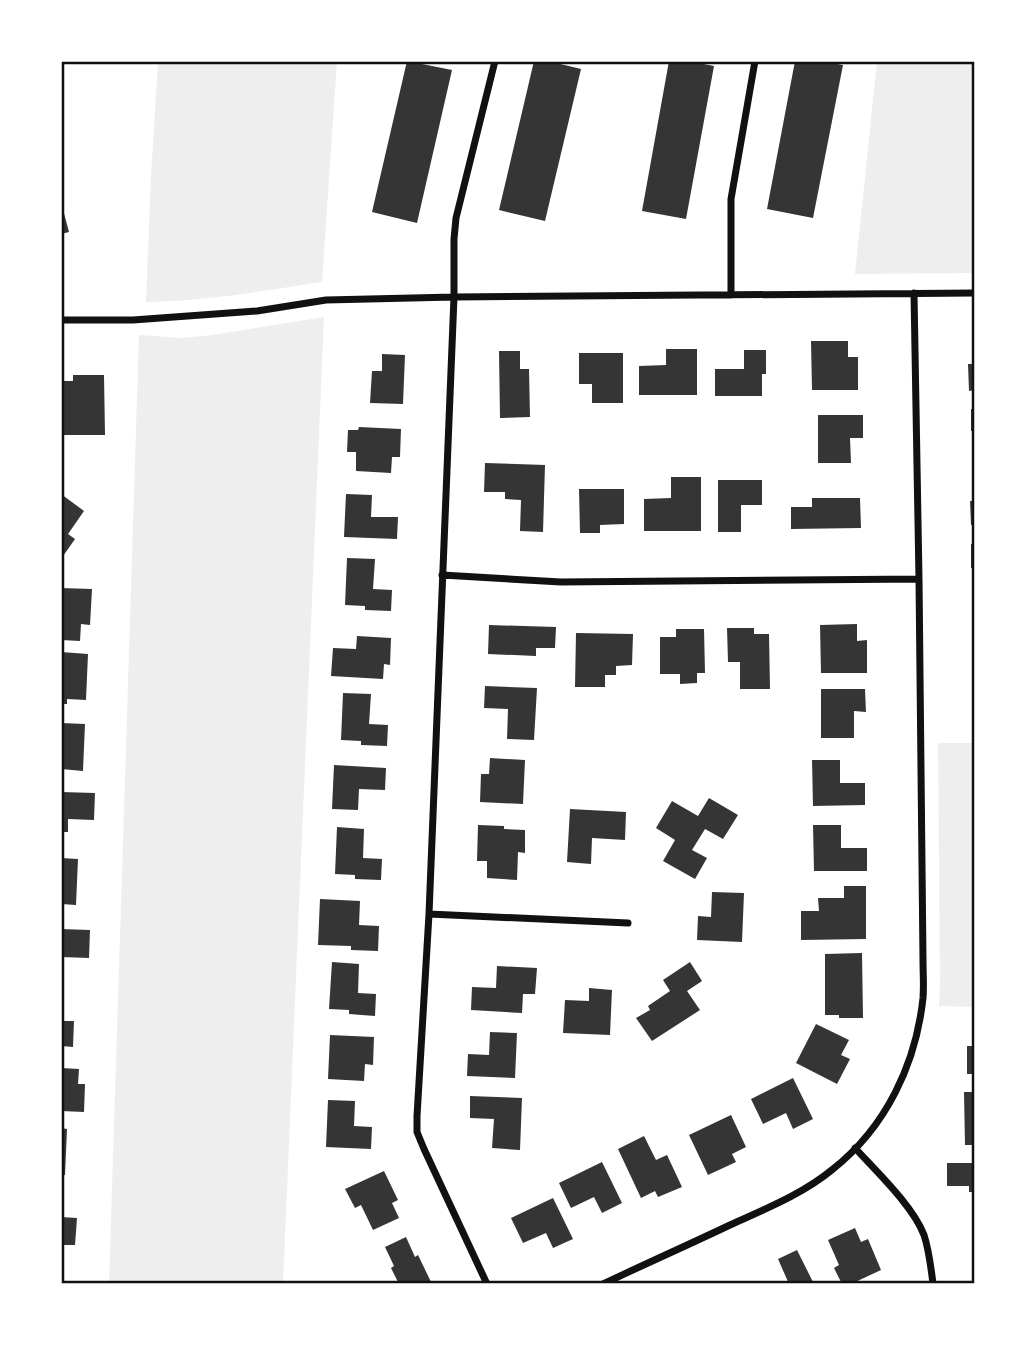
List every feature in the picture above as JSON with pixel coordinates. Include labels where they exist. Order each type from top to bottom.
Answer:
[{"type":"street","points":[[488,1284],[424,1149],[418,1132],[417,1100],[429,914],[454,297],[454,239],[456,218],[495,61]]},
{"type":"street","points":[[732,295],[731,199],[755,61]]},
{"type":"street","points":[[603,1284],[799,1192],[833,1169],[875,1125],[905,1074],[917,1032],[923,997],[914,293]]},
{"type":"street","points":[[61,320],[133,320],[257,311],[326,300],[975,293]]},
{"type":"street","points":[[442,575],[561,582],[919,579]]},
{"type":"street","points":[[429,914],[628,923]]},
{"type":"street","points":[[855,1148],[893,1190],[923,1233],[933,1284]]},
{"type":"shaded area","points":[[158,61],[337,61],[322,282],[212,298],[146,302]]},
{"type":"shaded area","points":[[877,61],[975,61],[975,273],[855,274]]},
{"type":"shaded area","points":[[324,317],[283,1284],[109,1284],[139,335],[182,338]]},
{"type":"shaded area","points":[[938,743],[975,743],[975,1007],[939,1006]]},
{"type":"building","points":[[407,61],[452,70],[417,223],[372,212]]},
{"type":"building","points":[[534,61],[548,61],[581,69],[545,221],[499,210]]},
{"type":"building","points":[[669,61],[714,66],[686,219],[642,211]]},
{"type":"building","points":[[795,61],[821,61],[843,65],[813,218],[767,209]]},
{"type":"building","points":[[61,202],[69,232],[61,234]]},
{"type":"building","points":[[811,341],[848,341],[848,357],[858,357],[858,390],[812,390]]},
{"type":"building","points":[[666,349],[697,349],[697,395],[639,395],[639,366],[666,365]]},
{"type":"building","points":[[744,350],[766,350],[762,396],[715,396],[715,369],[744,369]]},
{"type":"building","points":[[499,351],[520,351],[520,369],[529,369],[530,417],[500,418]]},
{"type":"building","points":[[579,353],[623,353],[623,403],[592,403],[592,384],[579,384]]},
{"type":"building","points":[[382,354],[405,355],[403,404],[370,403],[372,371],[382,371]]},
{"type":"building","points":[[968,364],[975,364],[975,390],[969,391]]},
{"type":"building","points":[[73,375],[104,375],[105,435],[61,435],[61,381],[73,381]]},
{"type":"building","points":[[971,409],[975,409],[975,431],[971,431]]},
{"type":"building","points":[[818,415],[863,415],[863,438],[850,438],[851,463],[818,463]]},
{"type":"building","points":[[359,427],[401,429],[400,457],[392,457],[391,473],[356,471],[356,452],[347,452],[348,430],[358,430]]},
{"type":"building","points":[[485,463],[545,465],[543,532],[520,531],[521,500],[505,499],[505,492],[484,492]]},
{"type":"building","points":[[671,477],[701,477],[701,531],[644,531],[644,499],[671,498]]},
{"type":"building","points":[[718,480],[762,480],[762,505],[741,505],[741,532],[718,532]]},
{"type":"building","points":[[579,489],[624,489],[624,524],[600,525],[600,533],[580,533]]},
{"type":"building","points":[[61,494],[84,511],[68,534],[75,539],[61,559]]},
{"type":"building","points":[[346,494],[372,495],[371,517],[398,517],[397,539],[344,537]]},
{"type":"building","points":[[812,498],[860,498],[861,528],[791,529],[791,507],[812,507]]},
{"type":"building","points":[[970,501],[975,501],[975,524],[971,525]]},
{"type":"building","points":[[971,544],[975,544],[975,568],[971,568]]},
{"type":"building","points":[[347,558],[375,559],[373,589],[392,590],[391,611],[365,610],[365,606],[345,605]]},
{"type":"building","points":[[61,588],[92,589],[90,625],[81,624],[80,641],[61,640]]},
{"type":"building","points":[[857,624],[857,641],[867,640],[867,673],[821,673],[820,625]]},
{"type":"building","points":[[489,625],[556,627],[555,648],[536,648],[536,656],[488,654]]},
{"type":"building","points":[[727,628],[754,628],[754,634],[769,634],[770,689],[740,689],[740,662],[728,662]]},
{"type":"building","points":[[676,629],[704,629],[705,673],[697,673],[697,683],[680,684],[680,674],[660,674],[660,637],[676,637]]},
{"type":"building","points":[[576,633],[633,634],[632,665],[616,666],[616,675],[605,675],[605,687],[575,687]]},
{"type":"building","points":[[357,636],[391,638],[390,665],[384,664],[383,679],[331,676],[333,648],[356,649]]},
{"type":"building","points":[[972,640],[975,640],[975,662],[972,662]]},
{"type":"building","points":[[61,652],[88,654],[86,700],[67,699],[67,704],[61,704]]},
{"type":"building","points":[[485,686],[537,688],[534,740],[507,739],[508,709],[484,708]]},
{"type":"building","points":[[821,689],[865,689],[866,712],[854,711],[854,738],[821,738]]},
{"type":"building","points":[[343,693],[371,694],[369,724],[388,725],[387,746],[361,745],[361,741],[341,740]]},
{"type":"building","points":[[61,723],[85,724],[83,771],[61,769]]},
{"type":"building","points":[[490,758],[525,760],[523,804],[480,802],[481,774],[489,774]]},
{"type":"building","points":[[812,760],[840,760],[840,783],[865,783],[865,805],[813,806]]},
{"type":"building","points":[[334,765],[386,768],[385,790],[359,789],[358,810],[332,809]]},
{"type":"building","points":[[61,792],[95,793],[94,820],[68,819],[68,832],[61,832]]},
{"type":"building","points":[[709,798],[738,815],[723,839],[705,829],[692,850],[707,858],[695,879],[663,861],[675,840],[656,828],[672,801],[698,816]]},
{"type":"building","points":[[570,809],[626,812],[625,840],[592,838],[591,864],[567,862]]},
{"type":"building","points":[[478,825],[525,830],[525,853],[518,852],[517,880],[487,878],[487,861],[477,861]]},
{"type":"building","points":[[813,825],[841,825],[841,848],[867,848],[867,871],[814,871]]},
{"type":"building","points":[[337,827],[364,829],[363,858],[382,859],[381,880],[355,879],[355,875],[335,874]]},
{"type":"building","points":[[61,858],[78,859],[76,905],[61,904]]},
{"type":"building","points":[[844,886],[866,886],[866,939],[801,940],[801,911],[819,911],[818,898],[844,898]]},
{"type":"building","points":[[712,892],[744,893],[742,942],[697,940],[698,916],[711,917]]},
{"type":"building","points":[[320,899],[360,901],[359,925],[379,926],[378,951],[351,950],[351,946],[318,945]]},
{"type":"building","points":[[61,929],[90,930],[89,958],[61,957]]},
{"type":"building","points":[[862,953],[863,1018],[825,1015],[825,954]]},
{"type":"building","points":[[332,962],[359,964],[358,993],[376,994],[375,1016],[329,1009]]},
{"type":"building","points":[[690,962],[702,981],[687,991],[700,1010],[652,1041],[636,1018],[650,1010],[648,1006],[670,991],[663,980]]},
{"type":"building","points":[[497,966],[537,968],[535,994],[523,994],[522,1013],[471,1010],[472,987],[496,988]]},
{"type":"building","points":[[589,988],[612,990],[610,1035],[563,1033],[565,1000],[589,1001]]},
{"type":"building","points":[[61,1021],[74,1021],[73,1047],[61,1046]]},
{"type":"building","points":[[816,1024],[849,1040],[841,1055],[850,1059],[837,1084],[796,1063]]},
{"type":"building","points":[[490,1032],[517,1033],[515,1078],[467,1076],[468,1054],[489,1055]]},
{"type":"building","points":[[330,1035],[374,1037],[373,1065],[365,1064],[364,1081],[328,1079]]},
{"type":"building","points":[[967,1046],[975,1046],[975,1074],[967,1074]]},
{"type":"building","points":[[61,1068],[79,1069],[78,1084],[85,1084],[84,1112],[61,1111]]},
{"type":"building","points":[[793,1078],[813,1119],[793,1129],[786,1113],[763,1124],[751,1099]]},
{"type":"building","points":[[964,1092],[975,1092],[975,1145],[965,1145]]},
{"type":"building","points":[[470,1096],[522,1098],[520,1150],[492,1148],[494,1119],[470,1118]]},
{"type":"building","points":[[328,1100],[355,1101],[354,1126],[372,1127],[371,1149],[326,1147]]},
{"type":"building","points":[[731,1115],[746,1147],[732,1154],[736,1162],[708,1175],[689,1135]]},
{"type":"building","points":[[61,1128],[67,1129],[65,1175],[61,1175]]},
{"type":"building","points":[[644,1136],[656,1160],[667,1155],[682,1187],[658,1197],[655,1191],[641,1198],[618,1149]]},
{"type":"building","points":[[602,1162],[622,1203],[602,1213],[594,1197],[571,1208],[559,1183]]},
{"type":"building","points":[[947,1163],[975,1163],[975,1192],[969,1192],[969,1186],[947,1186]]},
{"type":"building","points":[[384,1171],[398,1200],[392,1203],[399,1218],[373,1230],[361,1205],[355,1208],[345,1189]]},
{"type":"building","points":[[553,1198],[573,1239],[553,1248],[546,1233],[523,1243],[511,1218]]},
{"type":"building","points":[[61,1217],[77,1218],[75,1245],[61,1245]]},
{"type":"building","points":[[855,1228],[861,1242],[868,1239],[881,1270],[851,1284],[842,1284],[834,1268],[839,1265],[828,1240]]},
{"type":"building","points":[[406,1237],[432,1284],[399,1284],[385,1247]]},
{"type":"building","points":[[797,1250],[814,1284],[789,1284],[778,1259]]}]
